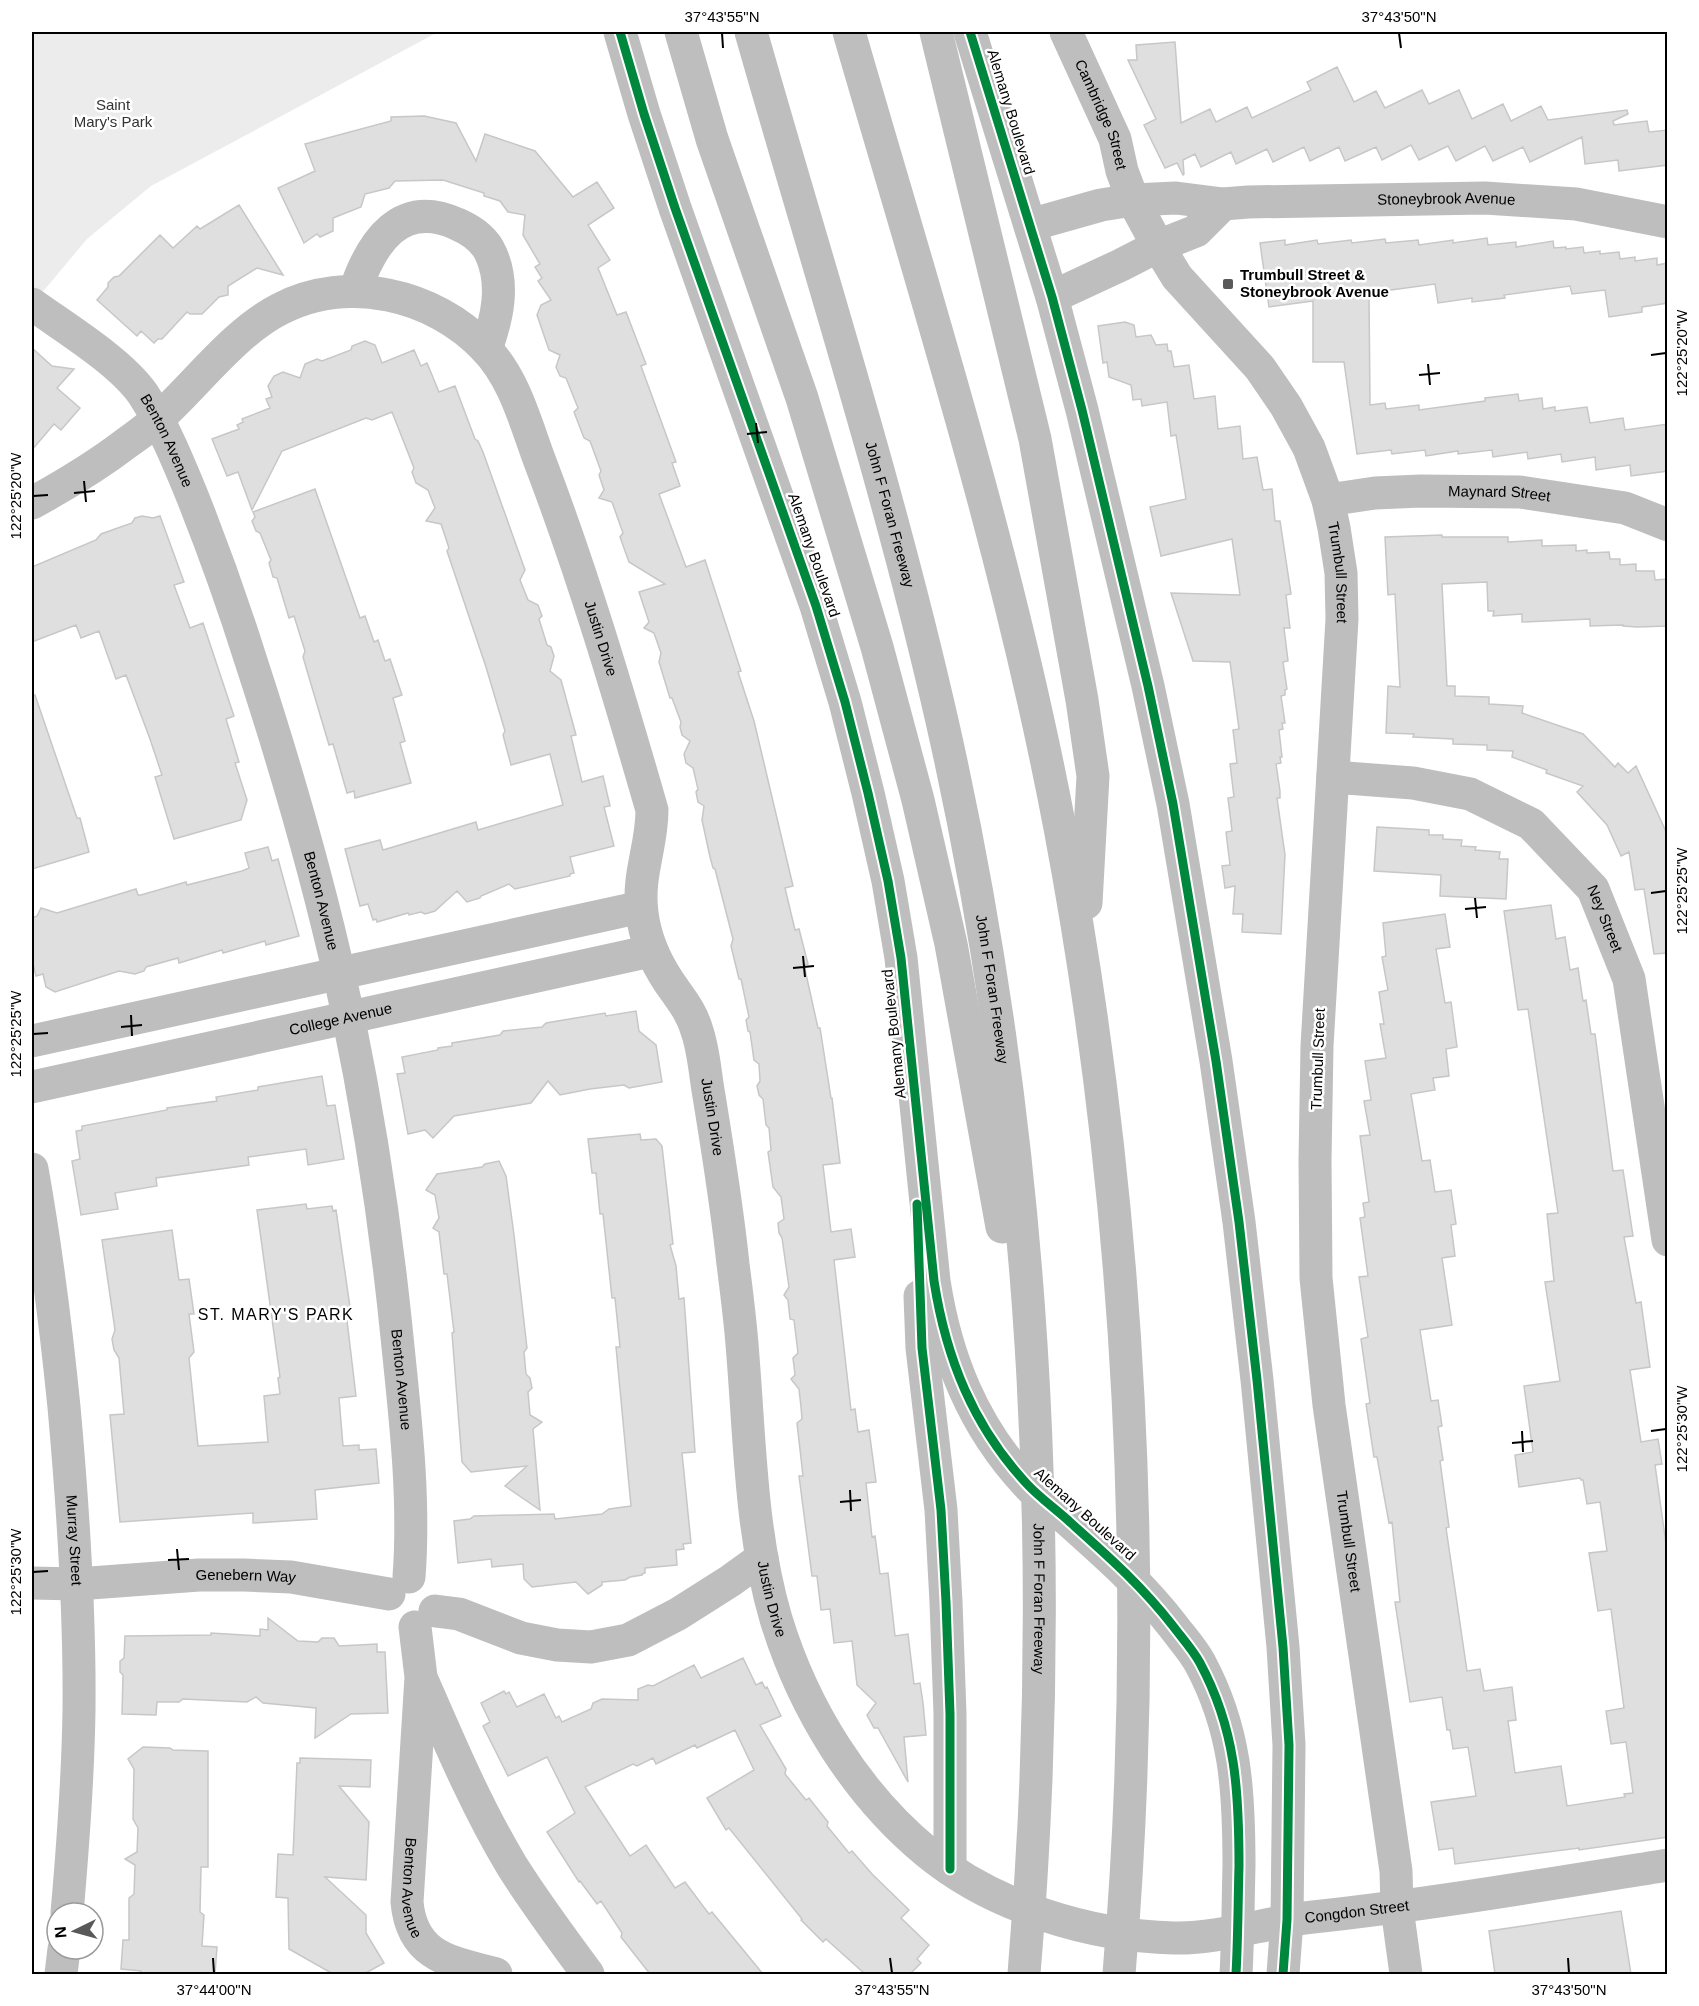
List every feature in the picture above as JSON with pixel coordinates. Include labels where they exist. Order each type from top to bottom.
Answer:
[{"type":"main road","name":"Alemany Boulevard","points":[[620,32],[675,208],[786,517],[845,702],[888,881],[901,958],[934,1281],[939,1315],[957,1375],[996,1447],[1028,1485],[1124,1569],[1153,1600],[1199,1662],[1223,1718],[1235,1764],[1239,1813],[1236,1974]]},
{"type":"main road","points":[[681,32],[712,139],[802,398],[877,647],[918,800],[951,944],[1035,1414]]},
{"type":"main road","name":"John F Foran Freeway","points":[[751,32],[898,545],[930,669],[979,908],[1008,1097],[1022,1224],[1035,1414],[1040,1537],[1040,1667],[1033,1859],[1024,1974]]},
{"type":"main road","points":[[849,32],[1004,577],[1059,825],[1100,1075],[1112,1182],[1132,1457],[1133,1709],[1129,1836],[1119,1974]]},
{"type":"main road","points":[[936,32],[1035,439],[1082,700],[1093,776],[1083,965]]},
{"type":"main road","name":"Alemany Boulevard","points":[[970,32],[1052,297],[1082,410],[1150,696],[1173,804],[1216,1061],[1239,1222],[1256,1369],[1283,1647],[1289,1745],[1287,1920],[1283,1974]]},
{"type":"main road","name":"Cambridge Street","points":[[1066,32],[1115,139],[1122,171],[1133,200]]},
{"type":"main road","name":"Stoneybrook Avenue","points":[[1030,225],[1101,205],[1133,200],[1176,198],[1223,204],[1485,198],[1576,204],[1668,222]]},
{"type":"main road","name":"Trumbull Street","points":[[1133,200],[1177,277],[1260,368],[1286,406],[1309,448],[1328,500],[1341,573],[1342,608],[1317,1046],[1316,1278],[1329,1405],[1396,1871],[1397,1908],[1406,1974]]},
{"type":"main road","points":[[1052,297],[1158,246],[1196,231],[1223,204]]},
{"type":"main road","points":[[355,291],[361,272],[374,247],[393,227],[415,217],[427,216],[451,221],[464,227],[485,243],[495,268],[499,298],[493,330],[486,349]]},
{"type":"main road","name":"Justin Drive","points":[[32,503],[110,455],[158,420],[252,328],[280,309],[316,296],[355,291],[391,295],[424,306],[457,324],[486,349],[509,381],[591,606],[652,810],[652,833],[641,870],[641,907],[644,930],[651,951],[668,981],[689,1009],[698,1032],[730,1236],[743,1352],[751,1478],[762,1558],[777,1621],[804,1691],[836,1749],[887,1814],[921,1847],[958,1874]]},
{"type":"main road","name":"Benton Avenue","points":[[32,304],[121,369],[141,392],[158,420],[175,454],[234,606],[300,825],[348,1017],[377,1181],[393,1295],[409,1470],[412,1536],[399,1585]]},
{"type":"main road","name":"Maynard Street","points":[[1328,500],[1421,491],[1520,492],[1625,508],[1668,525]]},
{"type":"main road","name":"Ney Street","points":[[1332,777],[1413,783],[1470,794],[1531,824],[1593,889],[1629,979],[1668,1240]]},
{"type":"main road","points":[[32,1041],[641,907]]},
{"type":"main road","name":"College Avenue","points":[[32,1087],[651,951]]},
{"type":"main road","points":[[912,1054],[922,1348],[941,1510],[958,1874]]},
{"type":"main road","name":"Murray Street","points":[[32,1169],[56,1330],[69,1458],[77,1584],[79,1710],[75,1827],[68,1901]]},
{"type":"main road","points":[[399,1585],[425,1591],[425,1619],[459,1614],[521,1638],[557,1645],[591,1647],[628,1640],[678,1614],[762,1558]]},
{"type":"main road","name":"Genebern Way","points":[[32,1583],[77,1584],[199,1575],[244,1575],[399,1585]]},
{"type":"main road","name":"Benton Avenue","points":[[425,1619],[408,1915],[417,1938],[436,1956],[496,1974]]},
{"type":"main road","name":"Benton Avenue","points":[[421,1677],[475,1799],[512,1865],[553,1928],[588,1974]]},
{"type":"main road","name":"Congdon Street","points":[[958,1874],[1013,1902],[1077,1925],[1133,1935],[1195,1938],[1287,1920],[1397,1908],[1668,1865]]},
{"type":"green space","name":"Saint Mary's Park","points":[[32,32],[438,32],[151,186],[87,239],[32,302]]},
{"type":"building","points":[[1175,42],[1181,123],[1210,109],[1216,122],[1247,107],[1252,118],[1311,90],[1307,82],[1337,67],[1354,102],[1376,91],[1385,108],[1422,90],[1429,104],[1459,90],[1472,119],[1503,104],[1511,121],[1541,106],[1548,120],[1627,110],[1628,114],[1613,121],[1614,125],[1647,121],[1649,132],[1668,130],[1668,165],[1619,171],[1618,160],[1585,164],[1582,137],[1530,162],[1523,147],[1493,161],[1485,146],[1456,161],[1448,146],[1419,160],[1411,145],[1382,160],[1376,147],[1345,161],[1339,147],[1310,161],[1304,147],[1273,162],[1267,149],[1236,164],[1231,152],[1201,167],[1195,154],[1183,160],[1183,175],[1177,163],[1165,168],[1144,125],[1156,119],[1128,60],[1137,60],[1136,45]]},
{"type":"building","points":[[424,116],[456,123],[476,161],[485,134],[535,151],[573,197],[597,182],[614,208],[588,225],[610,260],[598,268],[617,315],[626,312],[646,364],[641,366],[676,462],[672,463],[680,486],[659,494],[686,567],[705,560],[741,671],[738,672],[754,721],[793,886],[785,888],[795,930],[799,929],[808,964],[804,965],[818,1028],[820,1028],[840,1163],[823,1165],[831,1232],[851,1229],[855,1257],[834,1260],[851,1410],[855,1409],[858,1432],[869,1430],[876,1482],[866,1483],[872,1537],[875,1536],[880,1574],[888,1573],[895,1636],[908,1634],[914,1684],[920,1683],[923,1703],[926,1735],[904,1737],[908,1782],[878,1728],[874,1728],[867,1715],[876,1703],[857,1685],[852,1641],[834,1643],[830,1609],[821,1610],[817,1576],[812,1576],[799,1476],[803,1476],[797,1423],[802,1419],[801,1407],[799,1389],[791,1379],[795,1375],[793,1358],[798,1353],[794,1320],[790,1319],[788,1300],[784,1295],[789,1287],[778,1223],[784,1219],[781,1197],[773,1187],[768,1152],[771,1150],[769,1128],[766,1125],[763,1099],[759,1095],[757,1086],[760,1081],[759,1064],[754,1060],[746,1020],[749,1017],[731,946],[733,939],[702,820],[704,806],[698,802],[696,792],[698,789],[693,768],[686,763],[684,754],[690,741],[682,735],[681,722],[672,698],[670,698],[659,662],[661,653],[654,633],[644,628],[649,622],[639,592],[665,584],[629,562],[620,537],[623,533],[612,502],[599,498],[604,490],[599,475],[601,471],[590,441],[584,438],[574,412],[578,408],[566,378],[560,376],[556,367],[560,355],[549,350],[537,315],[541,305],[551,300],[538,281],[542,278],[535,267],[540,264],[523,235],[525,215],[508,212],[500,201],[484,196],[484,193],[443,180],[395,181],[389,188],[365,194],[361,207],[333,218],[333,231],[320,237],[317,234],[304,243],[278,188],[315,171],[305,144],[391,121],[391,117]]},
{"type":"building","points":[[239,205],[283,275],[257,268],[228,286],[228,295],[219,297],[202,314],[187,312],[162,339],[154,343],[141,331],[137,336],[97,300],[108,287],[108,283],[114,277],[119,276],[160,235],[173,248],[197,226],[200,229]]},
{"type":"building","points":[[1487,238],[1488,245],[1516,242],[1516,247],[1553,241],[1554,248],[1583,247],[1584,253],[1619,252],[1620,259],[1635,257],[1635,261],[1657,258],[1657,265],[1668,263],[1668,303],[1642,307],[1642,312],[1609,317],[1605,290],[1572,294],[1570,286],[1472,302],[1472,298],[1438,303],[1435,284],[1369,293],[1370,405],[1385,403],[1386,409],[1419,405],[1419,410],[1518,394],[1519,401],[1542,398],[1543,409],[1555,407],[1555,411],[1587,407],[1590,423],[1623,418],[1625,430],[1668,424],[1668,471],[1631,476],[1630,465],[1596,470],[1595,457],[1562,462],[1561,454],[1528,459],[1527,452],[1493,457],[1492,450],[1458,454],[1458,451],[1426,456],[1425,450],[1392,454],[1391,450],[1357,454],[1344,362],[1313,362],[1313,301],[1269,307],[1260,243],[1285,240],[1285,245],[1317,240],[1318,244],[1351,240],[1352,243],[1385,239],[1386,243],[1418,240],[1419,245]]},
{"type":"building","points":[[1125,322],[1134,325],[1136,337],[1151,335],[1156,345],[1167,344],[1174,367],[1189,365],[1194,399],[1215,396],[1218,429],[1240,426],[1243,459],[1257,457],[1263,490],[1272,489],[1275,521],[1280,521],[1291,594],[1286,595],[1290,628],[1284,628],[1288,661],[1283,662],[1287,689],[1285,695],[1281,696],[1285,723],[1282,723],[1283,729],[1279,730],[1282,757],[1280,757],[1281,763],[1276,764],[1280,791],[1280,798],[1277,798],[1285,855],[1281,934],[1242,932],[1243,914],[1233,914],[1235,886],[1225,888],[1222,866],[1230,865],[1226,832],[1232,831],[1228,798],[1234,797],[1230,764],[1237,763],[1233,730],[1239,729],[1230,662],[1193,661],[1171,593],[1240,595],[1232,539],[1161,556],[1150,507],[1186,499],[1176,435],[1171,436],[1167,402],[1142,406],[1141,399],[1133,400],[1131,385],[1109,377],[1107,362],[1103,363],[1098,326]]},
{"type":"building","points":[[365,341],[375,345],[382,363],[414,350],[421,366],[427,363],[439,392],[455,386],[475,439],[483,452],[525,570],[520,580],[528,600],[538,605],[542,616],[539,619],[547,645],[551,647],[554,656],[550,671],[561,680],[576,735],[571,736],[582,782],[603,776],[610,806],[604,807],[614,846],[570,857],[574,873],[570,876],[515,889],[509,884],[467,902],[457,891],[435,911],[425,914],[421,912],[409,915],[408,913],[377,922],[376,919],[373,920],[368,904],[360,906],[345,849],[380,840],[383,850],[476,822],[478,830],[563,805],[550,754],[511,765],[503,735],[505,731],[447,551],[449,548],[441,524],[426,521],[435,508],[428,490],[416,483],[412,472],[414,468],[392,412],[372,420],[366,418],[282,451],[252,510],[238,472],[227,476],[212,439],[239,429],[237,425],[243,422],[242,419],[270,408],[266,399],[272,397],[268,386],[274,376],[283,372],[300,378],[305,364],[317,359],[322,361],[351,350],[352,346]]},
{"type":"building","points":[[32,348],[52,366],[74,369],[57,388],[80,408],[61,430],[54,424],[32,450]]},
{"type":"building","points":[[315,489],[360,618],[365,616],[374,642],[378,640],[385,661],[390,659],[402,695],[393,698],[405,741],[400,743],[411,783],[355,798],[354,791],[347,793],[333,744],[329,745],[303,657],[305,651],[294,616],[289,618],[277,578],[273,577],[269,563],[271,560],[260,533],[256,531],[252,521],[255,517],[253,512]]},
{"type":"building","points":[[142,516],[153,518],[160,516],[184,582],[174,585],[190,628],[203,623],[234,716],[226,719],[239,762],[235,763],[247,800],[241,820],[174,839],[155,777],[162,775],[150,739],[126,675],[116,679],[99,631],[81,638],[76,625],[32,642],[32,567],[96,540],[101,534],[132,523],[135,518]]},
{"type":"building","points":[[1442,535],[1442,537],[1508,537],[1508,542],[1542,540],[1542,546],[1576,545],[1576,551],[1609,552],[1610,559],[1620,559],[1620,565],[1636,564],[1636,571],[1654,571],[1655,580],[1668,579],[1668,626],[1637,627],[1590,626],[1590,619],[1522,622],[1522,614],[1493,616],[1494,611],[1488,611],[1487,582],[1442,584],[1447,686],[1455,686],[1455,696],[1489,697],[1489,704],[1523,706],[1522,713],[1583,734],[1615,767],[1618,763],[1628,773],[1636,766],[1668,836],[1668,953],[1654,954],[1644,889],[1635,890],[1629,852],[1621,856],[1607,825],[1577,792],[1583,786],[1546,773],[1547,770],[1512,757],[1513,751],[1487,750],[1487,745],[1453,744],[1453,739],[1386,733],[1388,686],[1400,687],[1395,594],[1388,595],[1385,537]]},
{"type":"building","points":[[32,695],[35,695],[77,818],[80,818],[89,852],[32,869]]},
{"type":"building","points":[[1377,827],[1429,830],[1429,835],[1443,835],[1443,839],[1462,840],[1461,846],[1476,847],[1475,850],[1500,852],[1499,859],[1508,859],[1506,899],[1440,896],[1441,875],[1374,871]]},
{"type":"building","points":[[268,847],[272,861],[278,859],[299,936],[266,945],[265,941],[223,953],[222,950],[179,963],[178,958],[146,967],[144,971],[135,974],[119,971],[55,992],[46,987],[43,974],[36,976],[32,960],[32,918],[37,916],[41,908],[57,913],[136,889],[138,895],[141,895],[186,882],[187,885],[242,871],[249,868],[245,853]]},
{"type":"building","points":[[1551,905],[1556,939],[1565,937],[1570,970],[1578,968],[1591,1034],[1595,1034],[1613,1171],[1623,1170],[1633,1236],[1624,1237],[1636,1303],[1641,1302],[1650,1367],[1630,1370],[1641,1442],[1658,1439],[1662,1464],[1655,1465],[1668,1558],[1668,1837],[1455,1864],[1453,1848],[1439,1850],[1431,1802],[1476,1796],[1468,1747],[1453,1749],[1450,1730],[1447,1730],[1442,1697],[1410,1702],[1395,1602],[1400,1602],[1392,1522],[1389,1523],[1377,1457],[1374,1457],[1366,1404],[1370,1403],[1361,1339],[1368,1337],[1359,1277],[1368,1276],[1360,1218],[1365,1217],[1363,1203],[1369,1202],[1360,1136],[1370,1135],[1364,1101],[1371,1100],[1365,1061],[1386,1058],[1380,1024],[1384,1024],[1379,992],[1388,990],[1382,957],[1386,956],[1383,923],[1445,914],[1450,947],[1436,949],[1445,1003],[1451,1002],[1457,1047],[1446,1049],[1449,1076],[1433,1078],[1435,1090],[1411,1094],[1422,1161],[1430,1160],[1435,1192],[1451,1190],[1456,1224],[1451,1225],[1455,1256],[1442,1258],[1452,1325],[1420,1330],[1431,1401],[1438,1400],[1442,1426],[1438,1427],[1449,1527],[1446,1528],[1467,1671],[1480,1669],[1484,1691],[1512,1687],[1516,1720],[1508,1721],[1515,1773],[1561,1766],[1567,1806],[1625,1797],[1624,1794],[1633,1793],[1626,1742],[1611,1744],[1606,1711],[1624,1708],[1611,1609],[1598,1611],[1589,1553],[1607,1551],[1600,1502],[1587,1504],[1583,1480],[1580,1478],[1519,1487],[1515,1455],[1533,1452],[1524,1386],[1560,1381],[1545,1282],[1554,1281],[1547,1214],[1558,1213],[1528,1009],[1518,1010],[1504,911]]},
{"type":"building","points":[[636,1011],[639,1031],[656,1045],[662,1082],[629,1088],[624,1085],[590,1089],[560,1095],[548,1081],[531,1103],[454,1116],[433,1138],[425,1130],[408,1134],[397,1074],[405,1073],[402,1057],[438,1050],[438,1048],[452,1046],[452,1043],[500,1035],[503,1031],[542,1027],[546,1023],[605,1013],[606,1016]]},
{"type":"building","points":[[322,1076],[327,1106],[335,1105],[344,1159],[308,1165],[306,1149],[248,1157],[249,1165],[156,1178],[157,1186],[115,1193],[118,1209],[81,1215],[72,1161],[80,1159],[76,1131],[82,1130],[82,1126],[167,1110],[167,1108],[217,1101],[216,1097]]},
{"type":"building","points":[[640,1134],[641,1140],[656,1139],[662,1146],[673,1244],[670,1245],[676,1266],[679,1299],[684,1298],[695,1452],[682,1453],[691,1543],[683,1544],[684,1549],[676,1550],[677,1565],[645,1568],[645,1573],[642,1575],[625,1580],[602,1582],[602,1585],[588,1594],[576,1582],[532,1587],[524,1579],[523,1564],[492,1567],[491,1559],[458,1563],[454,1521],[470,1519],[474,1516],[554,1514],[555,1519],[602,1514],[609,1509],[631,1506],[616,1347],[620,1347],[615,1298],[612,1298],[603,1214],[600,1214],[596,1173],[592,1173],[588,1139]]},
{"type":"building","points":[[499,1161],[506,1176],[514,1235],[527,1348],[524,1352],[526,1374],[530,1378],[532,1388],[528,1392],[530,1415],[542,1422],[533,1429],[540,1510],[505,1486],[527,1466],[471,1472],[462,1462],[452,1333],[454,1332],[447,1274],[444,1274],[439,1232],[433,1228],[439,1218],[435,1195],[426,1190],[437,1174],[482,1167],[485,1164]]},
{"type":"building","points":[[306,1204],[307,1209],[332,1206],[333,1211],[336,1210],[350,1307],[347,1307],[346,1312],[356,1396],[339,1398],[343,1446],[359,1445],[359,1450],[376,1449],[379,1483],[315,1490],[317,1519],[253,1523],[253,1513],[120,1522],[110,1415],[124,1414],[119,1358],[114,1350],[112,1339],[115,1330],[102,1240],[172,1230],[179,1280],[189,1279],[194,1314],[189,1314],[194,1352],[189,1358],[198,1446],[268,1442],[264,1396],[280,1394],[278,1378],[280,1377],[257,1210]]},
{"type":"building","points":[[268,1618],[298,1641],[318,1642],[322,1638],[334,1638],[339,1646],[377,1644],[377,1652],[385,1652],[388,1713],[351,1714],[315,1738],[316,1708],[263,1703],[256,1697],[247,1702],[183,1699],[179,1702],[157,1702],[156,1715],[122,1714],[123,1675],[120,1672],[120,1661],[124,1658],[125,1636],[211,1635],[211,1633],[260,1636],[260,1629],[268,1630]]},
{"type":"building","points":[[743,1658],[756,1685],[762,1682],[765,1688],[767,1687],[781,1716],[760,1725],[786,1769],[785,1774],[806,1800],[809,1798],[828,1822],[827,1826],[849,1853],[852,1851],[909,1910],[901,1918],[929,1945],[917,1959],[921,1963],[910,1974],[865,1974],[826,1939],[823,1942],[801,1920],[729,1828],[726,1830],[707,1798],[754,1770],[735,1730],[697,1748],[695,1745],[656,1764],[653,1758],[637,1766],[633,1764],[585,1787],[630,1856],[646,1845],[675,1888],[685,1882],[709,1914],[712,1912],[763,1974],[650,1974],[621,1937],[622,1933],[601,1901],[597,1904],[579,1882],[547,1832],[575,1813],[547,1757],[508,1776],[483,1726],[490,1722],[481,1703],[504,1691],[506,1694],[509,1692],[517,1707],[544,1694],[556,1718],[559,1716],[562,1722],[591,1709],[593,1703],[602,1699],[638,1700],[638,1689],[648,1685],[653,1686],[694,1665],[701,1678]]},
{"type":"building","points":[[143,1747],[208,1751],[208,1867],[201,1867],[200,1912],[204,1915],[202,1946],[217,1947],[215,1974],[141,1974],[141,1971],[121,1969],[123,1940],[129,1940],[129,1898],[134,1894],[135,1865],[125,1859],[137,1852],[138,1828],[133,1819],[134,1769],[128,1759]]},
{"type":"building","points":[[300,1758],[371,1760],[370,1787],[339,1786],[369,1822],[366,1880],[325,1877],[366,1915],[366,1933],[384,1963],[364,1974],[333,1974],[289,1949],[288,1898],[276,1897],[278,1854],[293,1855],[297,1763],[300,1763]]},
{"type":"building","points":[[1621,1911],[1631,1974],[1495,1974],[1489,1931]]},
{"type":"cycle path","points":[[620,32],[675,208],[816,606],[845,702],[868,793],[888,881],[901,958],[934,1281],[954,1364],[977,1415],[1008,1462],[1032,1489],[1112,1560],[1149,1598],[1194,1653],[1212,1688],[1228,1737],[1236,1786],[1239,1866],[1236,1974]]},
{"type":"cycle path","points":[[970,32],[1052,297],[1082,410],[1148,686],[1173,804],[1216,1061],[1239,1222],[1283,1647],[1289,1745],[1287,1920],[1283,1974]]},
{"type":"cycle path","points":[[917,1204],[922,1348],[941,1510],[946,1602],[950,1714],[950,1869]]},
{"type":"place","name":"Trumbull Street & Stoneybrook Avenue","points":[[1228,284]]},
{"type":"district","name":"ST. MARY'S PARK","points":[[276,1314]]}]
